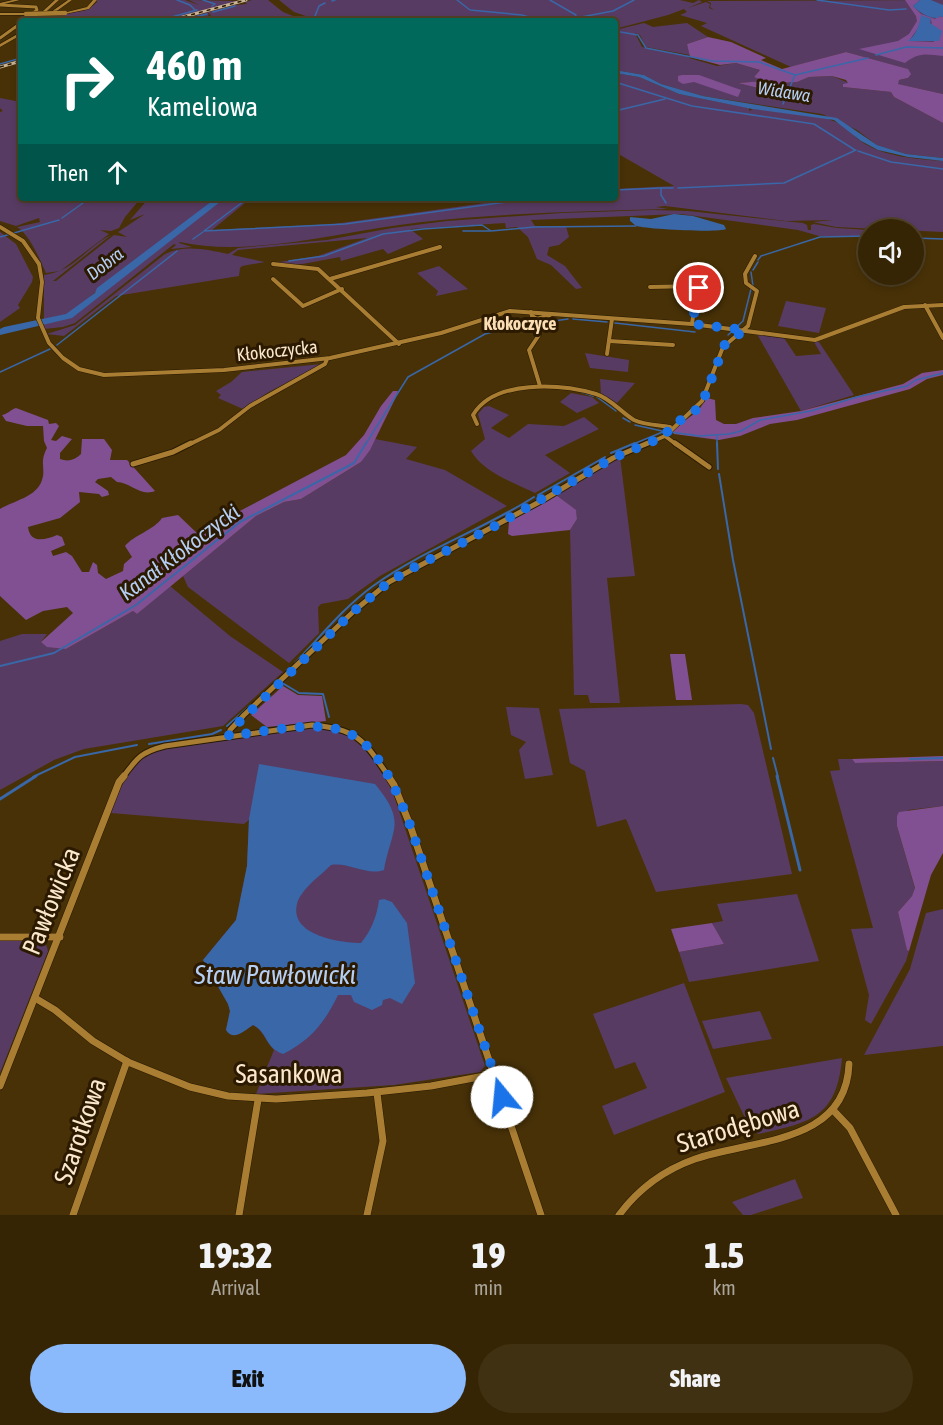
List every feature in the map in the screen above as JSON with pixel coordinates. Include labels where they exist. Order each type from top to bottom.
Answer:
[{"type":"main road","points":[[37,18],[57,0]]},
{"type":"main road","points":[[45,18],[65,0]]},
{"type":"main road","points":[[46,18],[70,0]]},
{"type":"main road","points":[[0,14],[65,13],[88,8],[94,4],[95,0]]},
{"type":"main road","points":[[0,5],[19,2]]},
{"type":"main road","points":[[0,46],[18,35]]},
{"type":"main road","points":[[0,46],[18,39]]},
{"type":"street","points":[[19,2],[32,5],[37,9],[27,18]]},
{"type":"street","points":[[0,38],[18,25]]},
{"type":"street","points":[[0,227],[17,235],[28,245],[42,274],[38,318]]},
{"type":"street","points":[[330,279],[440,247]]},
{"type":"street","points":[[229,736],[230,730],[244,716],[354,611],[389,582],[533,505],[613,458],[665,436],[670,427],[696,410],[703,401],[725,344],[742,330],[757,291],[746,283],[745,276],[755,256]]},
{"type":"street","points":[[273,264],[316,268],[342,289],[399,344]]},
{"type":"street","points":[[273,279],[303,306],[342,289]]},
{"type":"street","points":[[650,287],[697,286],[692,324]]},
{"type":"street","points":[[925,305],[943,338]]},
{"type":"street","name":"Kłokoczycka","points":[[38,318],[49,342],[70,364],[98,374],[127,375],[241,369],[327,359],[449,331],[492,315],[531,312],[571,318],[692,324],[818,340],[904,307],[943,305]]},
{"type":"street","points":[[531,312],[538,322],[539,335],[529,350],[540,386]]},
{"type":"street","name":"Kłokoczycka","points":[[538,322],[551,314]]},
{"type":"street","points":[[607,354],[612,319]]},
{"type":"street","points":[[609,341],[673,345]]},
{"type":"street","points":[[134,464],[173,452],[219,430],[250,406],[325,364],[327,359]]},
{"type":"street","points":[[477,424],[473,415],[493,396],[507,390],[532,389],[540,386],[598,394],[636,421],[670,427]]},
{"type":"street","points":[[665,436],[709,467]]},
{"type":"street","name":"Pawłowicka","points":[[0,1086],[113,797],[128,767],[146,751],[229,736],[305,726],[326,726],[354,735],[370,749],[394,785],[407,816],[541,1215]]},
{"type":"street","points":[[0,937],[60,937]]},
{"type":"street","name":"Sasankowa","points":[[35,998],[52,1005],[81,1033],[105,1050],[128,1062],[225,1096],[258,1100],[377,1093],[442,1086],[495,1074]]},
{"type":"street","name":"Szarotkowa","points":[[72,1215],[128,1062]]},
{"type":"street","name":"Starodębowa","points":[[619,1215],[637,1191],[652,1179],[679,1165],[796,1132],[818,1123],[833,1110],[847,1084],[849,1064]]},
{"type":"street","points":[[367,1215],[383,1141],[377,1093]]},
{"type":"street","points":[[238,1215],[258,1100]]},
{"type":"street","points":[[833,1110],[849,1128],[896,1215]]},
{"type":"shaded area","points":[[97,0],[185,0],[199,5],[189,0],[240,1],[177,18],[50,18],[85,10]]},
{"type":"shaded area","points":[[268,0],[283,12],[298,18],[212,18],[209,13],[207,14],[211,18],[185,18],[247,4],[245,2]]},
{"type":"shaded area","points":[[279,0],[680,0],[693,3],[699,0],[702,2],[688,8],[706,2],[710,4],[709,8],[714,10],[710,7],[711,3],[707,1],[943,0],[943,94],[897,84],[899,80],[908,78],[907,69],[846,52],[791,67],[701,26],[707,23],[680,15],[687,12],[684,9],[618,28],[618,18],[311,18],[294,12]]},
{"type":"shaded area","points":[[905,0],[920,0],[913,6],[921,14],[935,19],[938,16],[943,17],[943,56],[919,55],[905,63],[859,49],[898,41],[909,34],[917,21]],"holes":[[[922,16],[931,19],[934,42],[909,41],[918,28]]]},
{"type":"shaded area","points":[[644,23],[653,27],[687,23],[708,37],[687,44],[690,55],[646,47],[640,35],[635,33],[642,47],[689,56],[689,58],[717,66],[736,63],[760,70],[754,77],[768,81],[738,83],[766,90],[781,83],[797,82],[809,77],[832,76],[849,83],[843,87],[891,92],[894,97],[943,123],[943,158],[906,154],[877,145],[857,130],[822,114],[703,96],[661,84],[644,75],[618,71],[618,29]]},
{"type":"shaded area","points":[[708,37],[731,42],[766,58],[761,60],[782,69],[846,52],[908,69],[911,74],[908,78],[899,80],[898,84],[943,94],[943,123],[894,97],[891,92],[843,87],[843,84],[848,83],[846,80],[832,76],[809,77],[797,82],[781,83],[766,90],[738,83],[765,81],[754,77],[760,70],[736,63],[720,65],[690,57],[687,44]]},
{"type":"shaded area","points":[[618,74],[639,77],[679,94],[749,108],[749,111],[753,109],[827,118],[840,124],[862,142],[881,151],[943,161],[943,232],[924,231],[924,219],[858,219],[858,228],[836,227],[813,222],[833,220],[786,221],[665,206],[656,207],[668,209],[452,219],[267,245],[208,246],[180,242],[192,247],[171,249],[176,245],[174,244],[75,323],[44,329],[44,275],[64,269],[111,235],[53,281],[56,281],[114,235],[127,237],[118,232],[145,214],[130,220],[146,201],[216,201],[192,221],[146,252],[81,306],[85,307],[219,201],[247,201],[212,230],[334,224],[499,201],[618,201],[618,189],[674,186],[618,154]]},
{"type":"shaded area","points":[[699,75],[741,90],[738,97],[694,82],[683,84],[678,81],[678,76]]},
{"type":"shaded area","points":[[0,98],[18,101],[18,201],[138,201],[119,228],[111,231],[100,230],[109,234],[60,271],[46,273],[30,241],[17,227],[40,222],[39,218],[16,226],[0,221],[0,112],[3,111],[0,108]]},
{"type":"shaded area","points":[[688,211],[803,223],[807,225],[808,230],[811,230],[811,225],[814,224],[858,229],[858,236],[819,236],[798,230],[681,214],[531,220],[535,226],[566,226],[569,237],[559,245],[549,247],[547,255],[565,266],[582,288],[576,289],[551,265],[537,259],[528,237],[517,227],[506,228],[505,223],[410,229],[423,239],[388,254],[383,249],[341,261],[340,257],[297,265],[273,263],[318,256],[367,238],[238,250],[232,255],[265,262],[242,266],[239,276],[116,296],[64,336],[47,334],[75,325],[165,254],[180,249],[228,254],[238,248],[327,240],[447,221],[562,213]]},
{"type":"shaded area","points":[[0,232],[16,244],[33,277],[18,305],[20,308],[0,322]]},
{"type":"shaded area","points":[[439,266],[468,289],[436,296],[438,291],[417,273]]},
{"type":"shaded area","points":[[786,301],[826,308],[819,333],[778,326]]},
{"type":"shaded area","points":[[757,334],[784,338],[796,356],[821,354],[814,342],[819,342],[854,395],[801,411]]},
{"type":"shaded area","points":[[585,353],[629,360],[628,372],[590,368]]},
{"type":"shaded area","points":[[322,364],[267,393],[243,409],[218,398],[221,395],[216,391],[242,372]]},
{"type":"shaded area","points":[[943,370],[943,375],[927,379],[910,389],[797,420],[770,424],[740,436],[719,440],[674,434],[672,430],[698,411],[707,398],[715,400],[716,420],[724,424],[736,424],[753,418],[801,411],[903,384],[922,373]]},
{"type":"shaded area","points":[[600,379],[635,383],[617,403],[601,394]]},
{"type":"shaded area","points":[[393,391],[398,391],[395,399],[370,450],[361,462],[301,499],[284,502],[256,516],[137,614],[133,611],[66,649],[47,647],[41,642],[73,613],[67,607],[43,611],[26,620],[0,596],[0,509],[30,495],[39,486],[43,476],[43,458],[47,448],[43,426],[27,426],[6,421],[2,415],[16,408],[48,420],[49,424],[56,423],[59,426],[51,440],[56,441],[62,436],[72,439],[60,453],[60,459],[63,460],[71,460],[81,454],[82,439],[104,439],[112,450],[110,460],[127,460],[155,491],[140,491],[117,482],[111,477],[98,479],[95,482],[108,491],[109,495],[102,497],[99,494],[79,492],[80,502],[60,518],[28,527],[29,532],[35,538],[43,539],[57,535],[62,537],[65,545],[51,551],[53,556],[66,552],[72,556],[82,572],[89,572],[93,562],[97,565],[98,573],[106,579],[123,571],[124,564],[132,557],[125,546],[162,518],[178,515],[200,536],[219,522],[346,455],[364,435]]},
{"type":"shaded area","points":[[571,393],[592,397],[599,403],[577,413],[560,402]]},
{"type":"shaded area","points":[[489,406],[509,415],[491,428],[509,438],[528,424],[564,426],[584,417],[599,429],[545,455],[570,473],[535,493],[491,471],[471,451],[485,439],[478,414],[484,407]]},
{"type":"shaded area","points":[[375,439],[417,447],[406,459],[445,470],[507,506],[380,576],[348,599],[321,604],[318,607],[319,633],[289,663],[188,587],[183,576],[256,516],[284,502],[301,499],[361,462]]},
{"type":"shaded area","points":[[620,457],[635,576],[607,578],[620,703],[590,703],[588,695],[574,695],[570,530],[577,519],[576,511],[556,495]]},
{"type":"shaded area","points":[[556,495],[576,510],[577,519],[570,530],[512,536],[508,534],[509,522]]},
{"type":"shaded area","points":[[170,586],[230,636],[283,672],[223,726],[84,749],[54,760],[0,790],[0,641],[22,634],[47,634],[41,642],[66,649],[133,611],[137,614]]},
{"type":"shaded area","points":[[670,654],[685,654],[692,700],[676,700]]},
{"type":"shaded area","points":[[283,686],[298,695],[322,696],[326,721],[267,727],[251,715]]},
{"type":"shaded area","points":[[748,705],[754,713],[792,874],[656,892],[626,819],[597,827],[585,771],[570,763],[559,709]]},
{"type":"shaded area","points":[[506,707],[539,708],[553,775],[525,779],[519,750],[526,742],[511,735]]},
{"type":"shaded area","points":[[310,728],[326,729],[351,738],[377,765],[392,790],[485,1066],[480,1072],[394,1085],[256,1094],[274,1050],[253,1025],[236,1035],[226,1030],[230,1011],[228,1004],[203,960],[236,920],[247,866],[249,820],[244,824],[111,813],[131,770],[152,751]]},
{"type":"shaded area","points":[[943,756],[943,761],[855,763],[852,759]]},
{"type":"shaded area","points":[[838,759],[852,759],[855,763],[943,761],[943,806],[908,810],[897,826],[915,889],[898,912],[909,951],[906,961],[871,1024],[865,1020],[869,995],[851,929],[873,928],[830,771],[840,770]]},
{"type":"shaded area","points":[[943,806],[943,853],[931,875],[909,951],[898,912],[912,896],[915,888],[897,826],[897,816],[899,812]]},
{"type":"shaded area","points":[[797,894],[819,961],[689,982],[679,952],[724,944],[712,923],[723,921],[717,904]]},
{"type":"shaded area","points":[[943,909],[943,1046],[864,1055],[910,969],[926,913]]},
{"type":"shaded area","points":[[712,923],[724,944],[679,952],[671,929]]},
{"type":"shaded area","points":[[0,940],[45,941],[48,951],[0,1073]]},
{"type":"shaded area","points":[[684,983],[725,1092],[614,1135],[602,1106],[647,1088],[635,1062],[615,1069],[593,1014]]},
{"type":"shaded area","points":[[760,1011],[772,1039],[713,1049],[702,1021]]},
{"type":"shaded area","points":[[842,1058],[834,1094],[827,1106],[806,1121],[758,1134],[746,1120],[726,1078]]},
{"type":"shaded area","points":[[795,1179],[803,1198],[751,1215],[743,1215],[732,1202]]},
{"type":"water","points":[[920,0],[931,0],[943,5],[943,17],[932,17],[918,11],[913,6]]},
{"type":"water","points":[[921,15],[931,19],[930,23],[942,31],[939,41],[908,41],[917,30]]},
{"type":"water","points":[[618,71],[644,75],[661,84],[703,96],[837,118],[877,145],[906,154],[943,158],[943,161],[908,157],[878,150],[861,141],[834,120],[752,109],[679,94],[639,77],[618,74]]},
{"type":"water","points":[[674,214],[693,216],[724,225],[726,229],[697,231],[653,228],[637,226],[630,221],[630,217],[651,219]]},
{"type":"water","name":"Staw Pawłowicki","points":[[259,764],[375,784],[385,797],[394,817],[394,825],[384,870],[371,871],[344,865],[331,865],[302,893],[297,904],[297,915],[301,924],[319,936],[361,943],[373,923],[379,900],[392,902],[407,923],[415,983],[402,1004],[390,998],[383,1000],[382,1005],[372,1010],[354,1002],[351,995],[338,995],[328,1014],[316,1029],[302,1043],[283,1054],[272,1048],[258,1028],[253,1025],[236,1035],[226,1030],[230,1011],[228,1004],[203,960],[236,920],[247,866],[249,819]]},
{"type":"waterway","points":[[177,0],[190,5],[195,10]]},
{"type":"waterway","points":[[203,0],[215,4],[212,6]]},
{"type":"waterway","points":[[457,0],[470,10],[532,18]]},
{"type":"waterway","points":[[550,0],[576,15],[574,18]]},
{"type":"waterway","points":[[576,18],[613,11],[634,0]]},
{"type":"waterway","points":[[817,0],[889,10],[906,9]]},
{"type":"waterway","points":[[314,18],[319,6],[325,3]]},
{"type":"waterway","points":[[213,12],[235,6]]},
{"type":"waterway","points":[[168,18],[197,10]]},
{"type":"waterway","points":[[192,18],[207,14]]},
{"type":"waterway","name":"Widawa","points":[[618,32],[638,35],[646,48],[712,61],[759,62],[795,75]]},
{"type":"waterway","points":[[876,55],[906,47],[943,48]]},
{"type":"waterway","name":"Widawa","points":[[795,75],[868,58]]},
{"type":"waterway","points":[[0,64],[18,59]]},
{"type":"waterway","name":"Widawa","points":[[783,104],[795,75]]},
{"type":"waterway","points":[[618,83],[692,106],[814,124],[855,150]]},
{"type":"waterway","points":[[618,110],[665,99]]},
{"type":"waterway","points":[[678,188],[784,183],[856,150]]},
{"type":"waterway","points":[[858,151],[891,162],[943,169]]},
{"type":"waterway","points":[[618,190],[661,188]]},
{"type":"waterway","points":[[661,188],[673,188]]},
{"type":"waterway","points":[[661,188],[661,195],[666,203]]},
{"type":"waterway","points":[[62,218],[86,201]]},
{"type":"waterway","name":"Dobra","points":[[0,332],[69,316],[217,201]]},
{"type":"waterway","points":[[244,201],[204,231],[345,224],[513,201]]},
{"type":"waterway","points":[[0,237],[59,220]]},
{"type":"waterway","points":[[289,261],[324,256],[383,234],[423,229],[482,225],[491,231],[534,227],[636,226]]},
{"type":"waterway","points":[[463,231],[490,231]]},
{"type":"waterway","points":[[193,239],[203,232]]},
{"type":"waterway","name":"Kanał Kłokoczycki","points":[[758,260],[761,256],[820,237],[858,236]]},
{"type":"waterway","name":"Kanał Kłokoczycki","points":[[924,238],[943,239]]},
{"type":"waterway","points":[[57,345],[177,251]]},
{"type":"waterway","name":"Kanał Kłokoczycki","points":[[753,270],[758,262]]},
{"type":"waterway","name":"Kanał Kłokoczycki","points":[[751,272],[753,286]]},
{"type":"waterway","name":"Kanał Kłokoczycki","points":[[728,335],[743,321],[751,289]]},
{"type":"waterway","name":"Kanał Kłokoczycki","points":[[365,445],[408,377],[485,334],[517,326],[568,319]]},
{"type":"waterway","name":"Kanał Kłokoczycki","points":[[573,319],[607,322]]},
{"type":"waterway","name":"Kanał Kłokoczycki","points":[[615,323],[695,332]]},
{"type":"waterway","points":[[0,372],[50,349]]},
{"type":"waterway","points":[[670,432],[700,436],[729,434],[741,431],[760,420],[811,411],[857,397],[907,386],[916,380],[943,373]]},
{"type":"waterway","points":[[581,392],[593,396]]},
{"type":"waterway","points":[[597,397],[616,411]]},
{"type":"waterway","points":[[623,418],[630,422]]},
{"type":"waterway","points":[[635,425],[662,431]]},
{"type":"waterway","points":[[631,445],[665,431]]},
{"type":"waterway","points":[[717,436],[717,443]]},
{"type":"waterway","name":"Kanał Kłokoczycki","points":[[0,666],[54,653],[136,605],[240,522],[354,463],[366,443]]},
{"type":"waterway","points":[[611,453],[635,443]]},
{"type":"waterway","points":[[717,443],[718,469]]},
{"type":"waterway","points":[[538,495],[605,457]]},
{"type":"waterway","points":[[719,474],[733,560],[771,749]]},
{"type":"waterway","points":[[295,663],[342,613],[373,586],[392,573],[534,497]]},
{"type":"waterway","points":[[284,684],[299,693],[323,694],[329,717]]},
{"type":"waterway","points":[[227,726],[252,704]]},
{"type":"waterway","points":[[149,744],[212,734],[221,730]]},
{"type":"waterway","points":[[33,777],[75,757],[137,745]]},
{"type":"waterway","points":[[773,758],[778,777]]},
{"type":"waterway","points":[[910,759],[943,758]]},
{"type":"waterway","points":[[0,799],[36,776]]},
{"type":"waterway","points":[[777,776],[800,870]]},
{"type":"railway","points":[[179,18],[246,0]]},
{"type":"railway","points":[[0,67],[18,62]]},
{"type":"district","name":"Kłokoczyce","points":[[520,324]]},
{"type":"route","points":[[502,1097],[410,825],[397,790],[380,762],[363,741],[334,727],[312,725],[229,736],[229,732],[354,611],[389,582],[432,557],[495,526],[613,458],[665,436],[670,427],[696,410],[711,384],[722,348],[745,330],[692,324],[699,288]]}]
